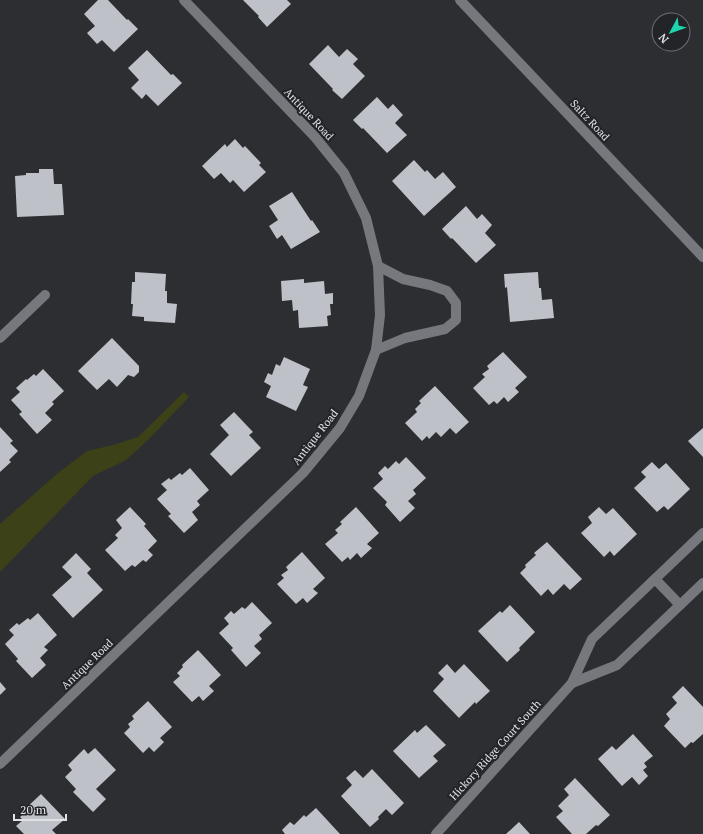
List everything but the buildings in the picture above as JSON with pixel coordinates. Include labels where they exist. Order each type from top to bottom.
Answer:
[{"type":"street","name":"Antique Road","points":[[0,764],[303,473],[340,428],[359,396],[376,350],[380,315],[378,266],[366,218],[344,173],[315,137],[184,0]]},
{"type":"street","name":"Saltz Road","points":[[460,0],[703,257]]},
{"type":"street","points":[[376,350],[405,338],[445,329],[456,320],[456,303],[447,291],[430,285],[403,279],[378,266]]},
{"type":"street","points":[[0,338],[45,295]]},
{"type":"street","name":"Hickory Ridge Court South","points":[[436,834],[572,683],[592,639],[703,533]]},
{"type":"street","points":[[655,579],[680,605]]},
{"type":"street","name":"Hickory Ridge Court South","points":[[572,683],[617,665],[703,583]]},
{"type":"green space","points":[[184,392],[189,397],[148,440],[126,460],[93,476],[0,572],[0,524],[58,473],[87,451],[138,437]]}]
